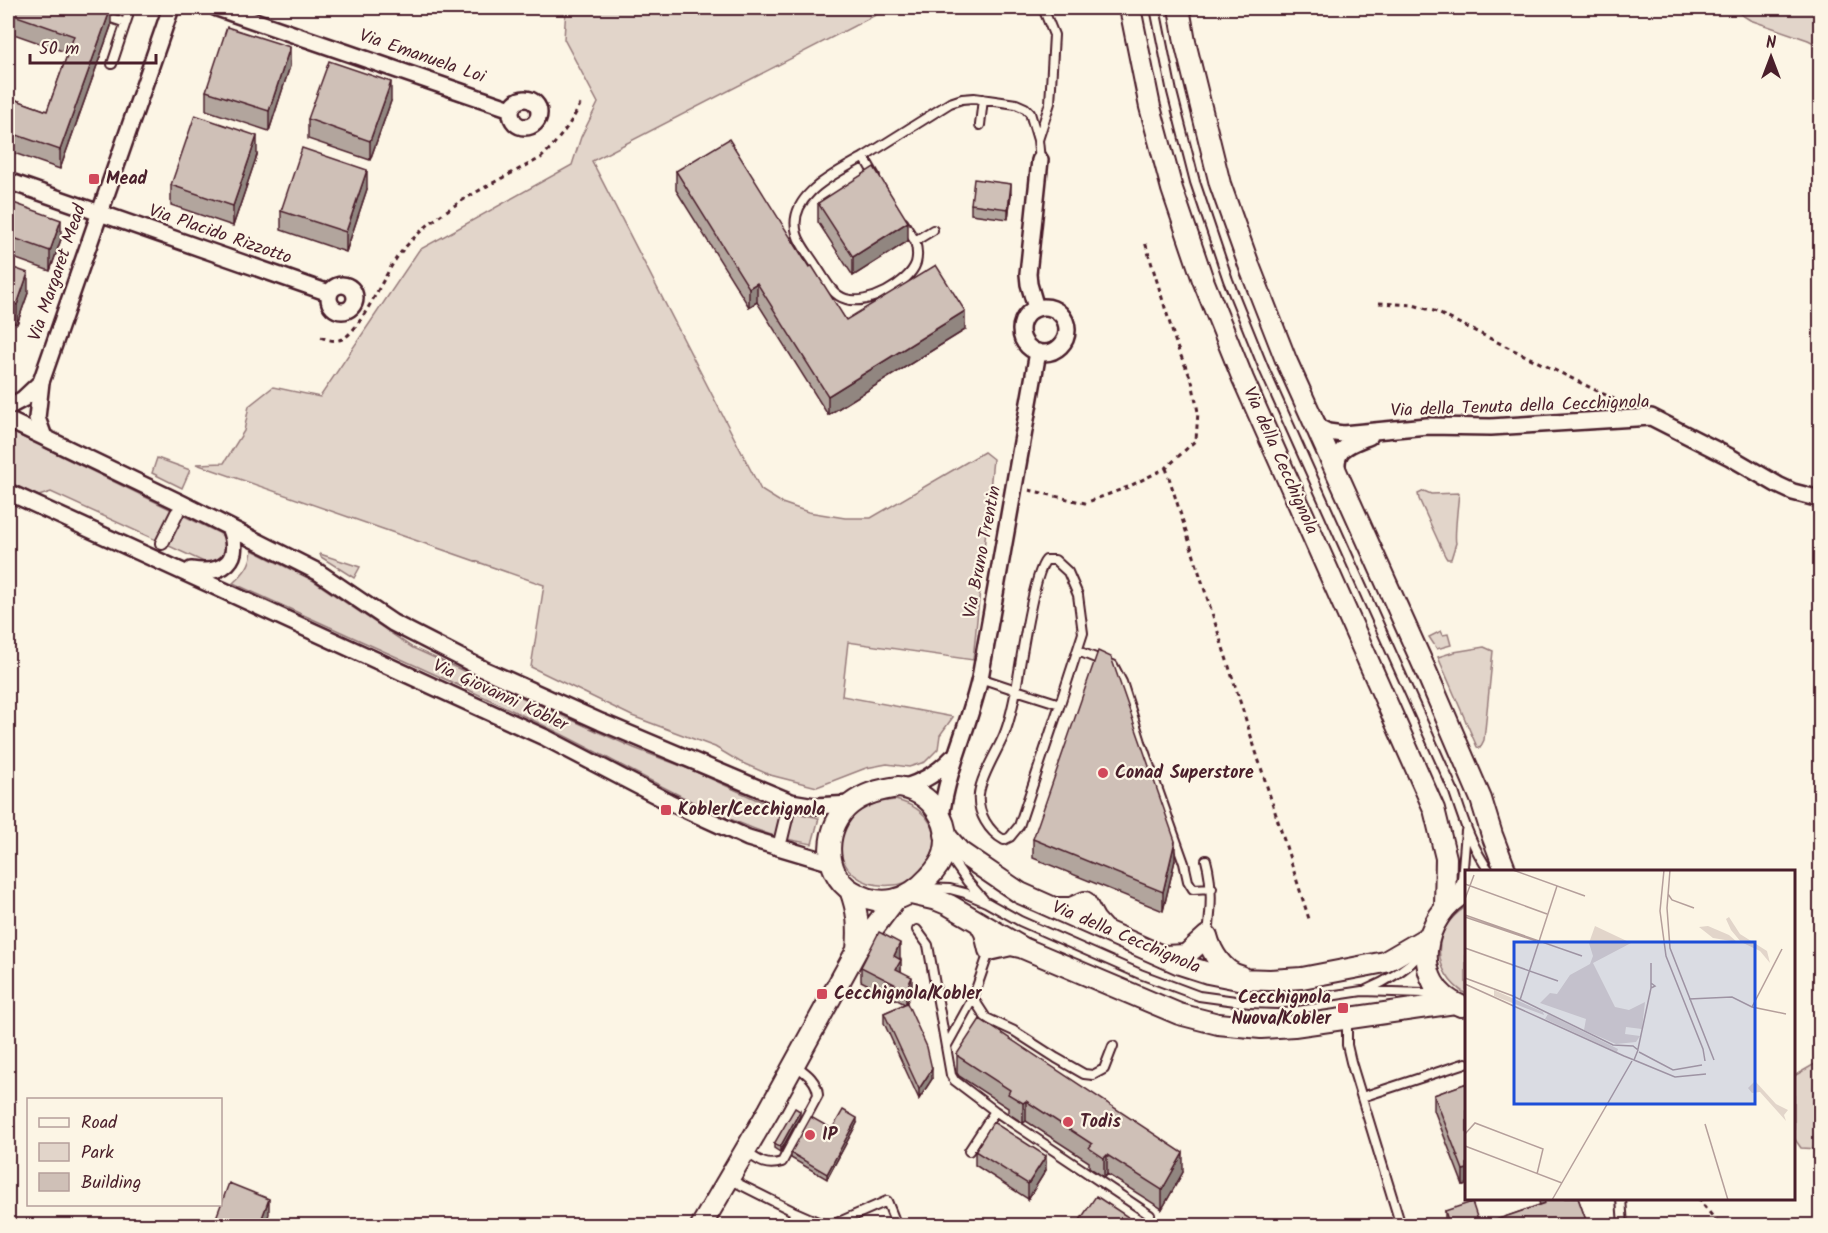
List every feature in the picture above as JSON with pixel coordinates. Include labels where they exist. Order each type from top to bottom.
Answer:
[{"type":"street","name":"Via Margaret Mead","points":[[44,437],[37,418],[41,382],[171,8]]},
{"type":"street","name":"Via Emanuela Loi","points":[[217,8],[511,109]]},
{"type":"street","name":"Via della Cecchignola","points":[[1130,8],[1153,117],[1172,189],[1203,280],[1243,379],[1434,809],[1455,899]]},
{"type":"street","points":[[1179,8],[1185,42],[1220,184],[1250,268],[1286,360],[1477,789],[1505,870]]},
{"type":"street","points":[[1036,308],[1029,284],[1028,266],[1040,160]]},
{"type":"street","name":"Via Placido Rizzotto","points":[[8,181],[329,293]]},
{"type":"street","points":[[1036,308],[1055,309],[1063,315],[1067,324],[1067,334],[1064,343],[1057,350],[1048,353],[1038,352],[1029,348],[1023,340],[1021,331],[1023,321],[1028,313],[1036,308]]},
{"type":"street","name":"Via Bruno Trentin","points":[[944,834],[946,786],[955,755],[971,716],[980,678],[1038,352]]},
{"type":"street","points":[[8,407],[23,399],[41,382]]},
{"type":"street","name":"Via della Tenuta della Cecchignola","points":[[1312,417],[1320,428],[1328,432],[1343,434],[1427,426],[1525,425],[1651,417],[1730,457],[1778,485],[1816,495]]},
{"type":"street","name":"Via Giovanni Kobler","points":[[8,420],[318,572],[393,623],[483,669],[791,802],[815,806],[851,804]]},
{"type":"street","name":"Via della Tenuta della Cecchignola","points":[[1338,474],[1336,464],[1338,456],[1347,446],[1382,432]]},
{"type":"street","name":"Via Giovanni Kobler","points":[[8,492],[546,738],[669,802],[748,838],[832,863]]},
{"type":"street","points":[[162,543],[177,513]]},
{"type":"street","name":"Via Giovanni Kobler","points":[[154,558],[188,570],[206,572],[221,569],[233,554],[234,540],[229,527]]},
{"type":"street","name":"Via Bruno Trentin","points":[[903,788],[937,773],[955,755]]},
{"type":"street","points":[[701,1226],[857,950],[908,894],[938,868],[944,834],[929,800],[919,793],[903,788],[878,791],[851,804],[840,816],[832,832],[830,845],[832,863],[838,876],[850,890],[857,908],[859,926],[857,950]]},
{"type":"street","points":[[781,839],[788,810]]},
{"type":"street","name":"Via della Cecchignola","points":[[944,834],[960,852],[1020,893],[1053,908],[1071,908],[1085,903],[1095,920],[1107,933],[1180,964],[1208,973],[1238,979],[1302,978],[1385,962],[1427,943]]},
{"type":"street","points":[[850,890],[871,899],[908,894],[937,900],[1023,948],[1179,1014],[1218,1024],[1279,1027],[1455,1003]]},
{"type":"street","points":[[1455,899],[1433,924],[1427,943],[1428,968],[1434,983],[1455,1003]]},
{"type":"street","points":[[980,924],[989,950],[1011,945],[1023,948]]},
{"type":"street","points":[[1159,955],[1186,955],[1207,936],[1213,954],[1228,970],[1235,975],[1255,979]]},
{"type":"lane","points":[[112,64],[126,23],[128,8]]},
{"type":"lane","points":[[1038,140],[1050,104],[1054,35],[1043,8]]},
{"type":"lane","name":"Via della Cecchignola","points":[[1155,8],[1176,108],[1195,182],[1228,280],[1264,369],[1454,792],[1467,830],[1488,870]]},
{"type":"lane","points":[[91,11],[126,23]]},
{"type":"lane","points":[[898,213],[915,241],[917,259],[915,266],[908,274],[880,294],[864,299],[844,299],[833,292],[798,239],[795,224],[800,203],[818,187],[950,104],[969,98],[1023,106],[1030,113],[1038,140],[1040,160]]},
{"type":"lane","points":[[980,125],[983,99]]},
{"type":"lane","points":[[864,158],[881,185]]},
{"type":"lane","points":[[915,241],[933,230]]},
{"type":"lane","points":[[1046,560],[1055,560],[1068,572],[1078,595],[1083,633],[1078,651],[1019,826],[1010,837],[1004,840],[989,829],[981,809],[979,795],[1005,732],[1017,690],[1031,609],[1041,566],[1046,560]]},
{"type":"lane","points":[[1078,651],[1113,665],[1122,682],[1184,863],[1188,881],[1193,889],[1212,888]]},
{"type":"lane","points":[[980,678],[1060,704]]},
{"type":"lane","name":"Via della Cecchignola","points":[[1455,899],[1462,880],[1467,830]]},
{"type":"lane","name":"Via della Cecchignola","points":[[944,834],[967,881],[987,902]]},
{"type":"lane","points":[[1206,860],[1212,888],[1207,936]]},
{"type":"lane","name":"Via della Cecchignola","points":[[908,894],[950,889],[987,902],[1020,921],[1140,974],[1199,996],[1277,1004],[1362,991],[1424,993],[1455,1003]]},
{"type":"lane","points":[[917,930],[928,945],[951,1075],[954,1080],[995,1111],[1150,1215]]},
{"type":"lane","name":"Via della Cecchignola","points":[[1362,991],[1382,983],[1407,968],[1427,943]]},
{"type":"lane","points":[[947,1045],[973,998],[989,950]]},
{"type":"lane","points":[[973,998],[986,1017],[1014,1031],[1084,1074],[1093,1075],[1104,1069],[1113,1047]]},
{"type":"lane","points":[[1347,1018],[1347,1045],[1401,1226]]},
{"type":"lane","points":[[745,1151],[763,1164],[773,1165],[782,1162],[818,1095],[817,1086],[794,1064]]},
{"type":"lane","points":[[1362,1097],[1465,1064]]},
{"type":"lane","points":[[969,1151],[995,1111]]},
{"type":"lane","points":[[728,1179],[828,1226],[887,1201],[897,1226]]},
{"type":"lane","points":[[1621,1200],[1623,1226]]},
{"type":"lane","points":[[789,1226],[795,1212]]},
{"type":"path","points":[[321,337],[331,341],[342,339],[350,334],[378,292],[395,259],[410,241],[473,194],[541,158],[576,114],[581,102]]},
{"type":"path","points":[[1015,487],[1085,503],[1128,487],[1166,468],[1196,440],[1198,412],[1191,381],[1177,347],[1145,242]]},
{"type":"path","points":[[1379,303],[1413,305],[1434,311],[1651,417]]},
{"type":"path","points":[[1166,468],[1310,920]]},
{"type":"path","points":[[1700,1200],[1720,1226]]},
{"type":"green space","points":[[566,8],[889,8],[592,161],[761,490],[782,503],[808,512],[845,518],[871,518],[984,452],[993,459],[973,660],[848,642],[842,696],[953,717],[940,735],[938,749],[925,762],[909,767],[887,764],[866,768],[817,787],[770,775],[740,762],[715,747],[632,716],[531,667],[544,585],[196,464],[224,463],[244,431],[249,406],[273,387],[320,397],[419,250],[572,165],[581,137],[598,103],[564,39]]},
{"type":"green space","points":[[1731,8],[1820,8],[1820,46],[1750,20]]},
{"type":"green space","points":[[8,430],[219,533],[226,542],[226,553],[216,562],[204,562],[51,492],[39,496],[8,482]]},
{"type":"green space","points":[[157,458],[190,470],[182,488],[152,473]]},
{"type":"green space","points":[[1424,491],[1431,494],[1459,493],[1456,543],[1451,559],[1445,556],[1419,499],[1418,494]]},
{"type":"green space","points":[[252,550],[312,580],[413,648],[634,748],[784,810],[777,837],[691,801],[512,710],[233,583],[246,568]]},
{"type":"green space","points":[[320,554],[360,567],[354,578],[321,557]]},
{"type":"green space","points":[[1441,631],[1443,635],[1448,634],[1451,645],[1437,649],[1429,637]]},
{"type":"green space","points":[[1484,647],[1493,651],[1484,740],[1480,748],[1477,747],[1438,657]]},
{"type":"green space","points":[[895,800],[916,809],[930,823],[935,842],[933,853],[924,868],[909,881],[894,885],[871,884],[855,875],[844,862],[840,847],[843,831],[853,816],[870,805]]},
{"type":"green space","points":[[792,812],[819,818],[812,844],[786,839]]},
{"type":"green space","points":[[1465,908],[1465,993],[1454,985],[1446,974],[1439,950],[1446,926]]},
{"type":"green space","points":[[1820,1061],[1820,1149],[1801,1148],[1795,1139],[1795,1075]]},
{"type":"building","points":[[8,8],[111,8],[60,150],[8,132],[8,97],[47,111],[74,36],[8,13]]},
{"type":"building","points":[[227,27],[290,47],[269,111],[206,91]]},
{"type":"building","points":[[329,61],[391,82],[370,141],[308,119]]},
{"type":"building","points":[[195,115],[257,136],[233,206],[171,185]]},
{"type":"building","points":[[729,139],[809,267],[812,266],[846,320],[936,265],[965,311],[828,396],[757,283],[749,288],[676,171]]},
{"type":"building","points":[[302,148],[367,170],[346,232],[281,211]]},
{"type":"building","points":[[874,167],[908,222],[853,257],[818,203]]},
{"type":"building","points":[[974,179],[1011,184],[1008,209],[971,204]]},
{"type":"building","points":[[8,201],[61,220],[50,251],[8,236]]},
{"type":"building","points":[[8,266],[28,273],[17,305],[8,301]]},
{"type":"building","name":"Conad Superstore","points":[[1098,651],[1111,657],[1175,841],[1163,892],[1033,839]]},
{"type":"building","points":[[879,932],[900,943],[894,956],[901,960],[896,969],[912,977],[906,990],[861,967]]},
{"type":"building","points":[[907,1003],[927,1047],[932,1069],[919,1089],[884,1013]]},
{"type":"building","name":"Todis","points":[[980,1019],[1183,1153],[1162,1190],[1107,1155],[1104,1158],[1089,1148],[1092,1144],[1026,1101],[1023,1103],[1008,1094],[1010,1090],[959,1057],[957,1054]]},
{"type":"building","points":[[1465,1084],[1465,1170],[1463,1170],[1434,1095]]},
{"type":"building","points":[[795,1108],[800,1111],[780,1147],[774,1144]]},
{"type":"building","points":[[843,1110],[857,1118],[827,1174],[791,1153],[811,1117],[832,1129]]},
{"type":"building","points":[[993,1122],[1046,1156],[1028,1184],[975,1151]]},
{"type":"building","points":[[229,1183],[269,1199],[259,1226],[213,1226]]},
{"type":"building","points":[[1096,1196],[1137,1223],[1135,1226],[1076,1226]]},
{"type":"building","points":[[1544,1200],[1579,1200],[1588,1226],[1494,1226],[1493,1221],[1545,1203]]},
{"type":"building","points":[[1472,1202],[1480,1226],[1450,1226],[1445,1211]]},
{"type":"place","name":"Mead","points":[[94,179]]},
{"type":"place","name":"Conad Superstore","points":[[1103,773]]},
{"type":"place","name":"Kobler/Cecchignola","points":[[666,810]]},
{"type":"place","name":"Cecchignola/Kobler","points":[[822,994]]},
{"type":"place","name":"Cecchignola Nuova/Kobler","points":[[1343,1008]]},
{"type":"place","name":"Todis","points":[[1068,1122]]},
{"type":"place","name":"IP","points":[[810,1135]]}]
